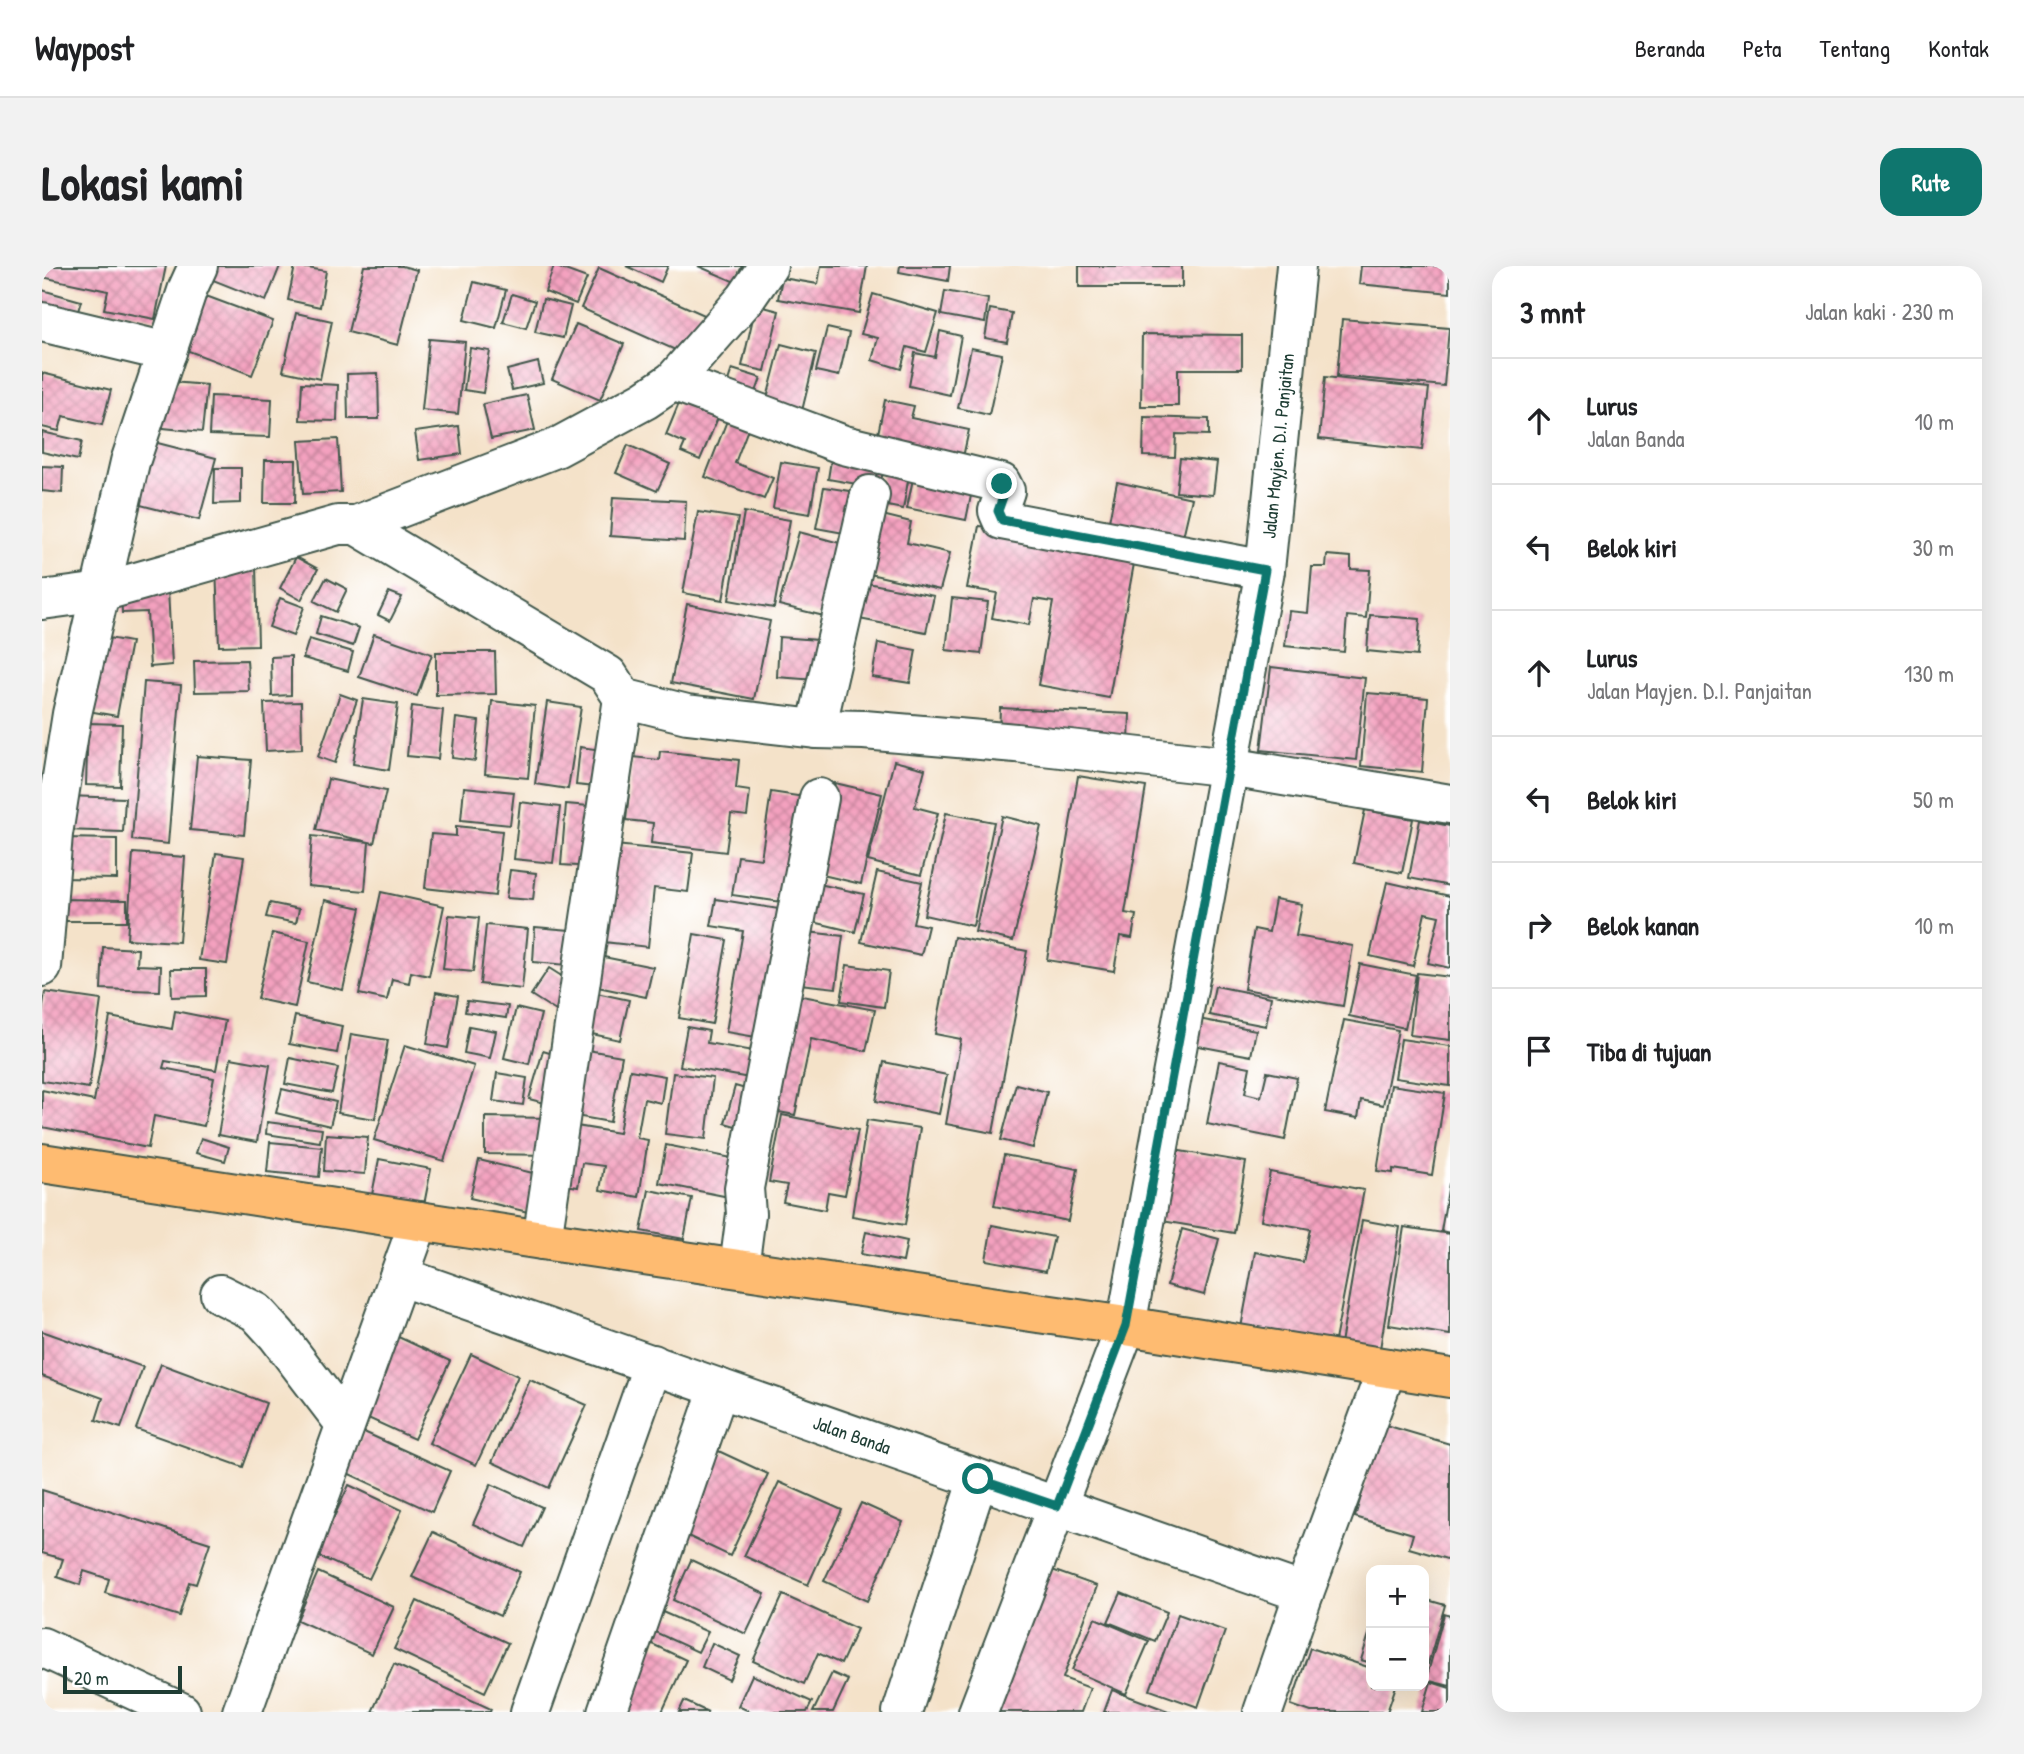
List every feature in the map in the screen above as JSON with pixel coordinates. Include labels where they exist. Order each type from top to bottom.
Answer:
[{"type":"main road","points":[[42,1163],[1126,1326],[1450,1378]]},
{"type":"street","points":[[42,967],[53,834],[72,714],[131,462],[188,288],[198,266]]},
{"type":"street","points":[[42,600],[260,549],[338,525],[356,525],[556,448],[645,400],[673,381],[746,298],[768,266]]},
{"type":"street","name":"Jalan Mayjen. D.I. Panjaitan","points":[[978,1712],[1126,1326],[1265,570],[1296,266]]},
{"type":"street","points":[[42,322],[167,352]]},
{"type":"street","points":[[673,381],[844,444],[1002,484],[1005,491],[998,511],[1002,520],[1265,570]]},
{"type":"street","points":[[816,729],[870,495]]},
{"type":"street","points":[[356,525],[608,675],[623,698],[542,1240]]},
{"type":"street","points":[[623,698],[687,714],[816,729],[864,730],[1016,743],[1230,767],[1450,804]]},
{"type":"street","points":[[739,1268],[746,1214],[744,1188],[819,798]]},
{"type":"street","points":[[242,1712],[419,1221]]},
{"type":"street","name":"Jalan Banda","points":[[399,1276],[1304,1593]]},
{"type":"street","points":[[219,1294],[256,1312],[277,1335],[345,1424]]},
{"type":"street","points":[[530,1712],[653,1364]]},
{"type":"street","points":[[1263,1712],[1387,1368]]},
{"type":"street","points":[[607,1712],[719,1388]]},
{"type":"street","points":[[902,1712],[978,1479]]},
{"type":"street","points":[[42,1647],[181,1712]]},
{"type":"building","points":[[42,266],[166,266],[155,319],[104,309],[108,291],[42,277]]},
{"type":"building","points":[[213,266],[280,266],[266,301],[208,278]]},
{"type":"building","points":[[295,266],[326,271],[320,307],[288,300]]},
{"type":"building","points":[[364,266],[402,266],[417,270],[398,345],[348,332]]},
{"type":"building","points":[[554,266],[587,278],[576,304],[545,292]]},
{"type":"building","points":[[626,266],[668,266],[661,282]]},
{"type":"building","points":[[698,266],[742,266],[735,282]]},
{"type":"building","points":[[821,266],[867,266],[859,313],[778,299],[782,278],[818,284]]},
{"type":"building","points":[[900,266],[950,266],[948,281],[899,272]]},
{"type":"building","points":[[1079,266],[1182,266],[1182,287],[1079,287]]},
{"type":"building","points":[[1361,266],[1450,266],[1450,293],[1359,284]]},
{"type":"building","points":[[599,268],[709,317],[691,357],[581,308]]},
{"type":"building","points":[[474,282],[506,290],[496,328],[464,320]]},
{"type":"building","points":[[42,290],[81,301],[73,328],[42,318]]},
{"type":"building","points":[[945,291],[988,299],[985,323],[941,315]]},
{"type":"building","points":[[512,294],[535,301],[526,328],[503,322]]},
{"type":"building","points":[[873,294],[938,313],[926,352],[907,347],[901,369],[872,360],[878,338],[861,334]]},
{"type":"building","points":[[206,296],[273,321],[252,375],[186,350]]},
{"type":"building","points":[[543,299],[571,306],[563,338],[535,332]]},
{"type":"building","points":[[756,305],[779,311],[765,371],[742,366]]},
{"type":"building","points":[[990,309],[1012,313],[1007,342],[985,338]]},
{"type":"building","points":[[296,313],[332,321],[320,379],[283,371]]},
{"type":"building","points":[[1342,319],[1449,328],[1444,386],[1337,376]]},
{"type":"building","points":[[576,324],[624,344],[600,400],[552,379]]},
{"type":"building","points":[[827,328],[849,333],[839,376],[816,371]]},
{"type":"building","points":[[940,331],[961,336],[950,395],[909,386],[915,353],[935,357]]},
{"type":"building","points":[[1142,334],[1242,335],[1242,369],[1178,369],[1178,406],[1141,406]]},
{"type":"building","points":[[429,339],[465,342],[458,414],[422,410]]},
{"type":"building","points":[[781,344],[816,353],[801,415],[765,406]]},
{"type":"building","points":[[470,348],[490,351],[483,393],[464,390]]},
{"type":"building","points":[[971,348],[1002,354],[989,415],[958,408]]},
{"type":"building","points":[[538,362],[543,383],[512,390],[507,370]]},
{"type":"building","points":[[732,369],[761,378],[751,406],[723,396]]},
{"type":"building","points":[[42,373],[111,390],[102,425],[63,416],[59,431],[42,427]]},
{"type":"building","points":[[378,373],[379,419],[348,419],[347,374]]},
{"type":"building","points":[[1325,377],[1429,388],[1422,450],[1319,439]]},
{"type":"building","points":[[159,381],[207,385],[202,432],[154,427]]},
{"type":"building","points":[[302,383],[338,385],[337,421],[300,420]]},
{"type":"building","points":[[684,391],[723,406],[700,460],[681,452],[685,443],[666,435]]},
{"type":"building","points":[[527,395],[535,430],[491,439],[483,404]]},
{"type":"building","points":[[211,396],[272,399],[270,437],[209,435]]},
{"type":"building","points":[[885,400],[914,406],[911,418],[969,430],[961,466],[875,448]]},
{"type":"building","points":[[730,413],[751,421],[735,463],[773,478],[764,499],[705,477]]},
{"type":"building","points":[[1144,417],[1209,419],[1209,435],[1176,434],[1175,457],[1143,456]]},
{"type":"building","points":[[459,426],[462,454],[419,460],[415,432]]},
{"type":"building","points":[[42,432],[82,441],[78,460],[42,452]]},
{"type":"building","points":[[142,439],[216,458],[199,520],[125,501]]},
{"type":"building","points":[[338,439],[341,492],[303,494],[299,441]]},
{"type":"building","points":[[628,445],[670,464],[657,491],[616,473]]},
{"type":"building","points":[[833,448],[880,456],[874,487],[828,479]]},
{"type":"building","points":[[1180,458],[1217,462],[1213,495],[1176,492]]},
{"type":"building","points":[[265,460],[296,460],[295,503],[264,503]]},
{"type":"building","points":[[781,462],[818,468],[810,514],[773,508]]},
{"type":"building","points":[[884,465],[910,470],[903,509],[877,504]]},
{"type":"building","points":[[42,466],[63,467],[62,493],[42,491]]},
{"type":"building","points":[[215,468],[241,468],[241,503],[214,504]]},
{"type":"building","points":[[915,469],[974,481],[966,520],[907,508]]},
{"type":"building","points":[[1117,482],[1192,498],[1182,541],[1108,526]]},
{"type":"building","points":[[824,487],[863,493],[855,535],[816,528]]},
{"type":"building","points":[[613,497],[686,501],[684,541],[610,536]]},
{"type":"building","points":[[698,512],[738,518],[723,600],[683,593]]},
{"type":"building","points":[[744,512],[790,520],[774,608],[729,600]]},
{"type":"building","points":[[874,513],[911,522],[907,543],[950,553],[940,590],[861,572]]},
{"type":"building","points":[[979,526],[1136,553],[1109,698],[1038,685],[1053,602],[1034,599],[1029,625],[992,618],[997,593],[967,588]]},
{"type":"building","points":[[799,532],[847,545],[828,617],[779,605]]},
{"type":"building","points":[[1327,555],[1351,557],[1351,569],[1370,570],[1366,618],[1347,616],[1344,652],[1285,646],[1289,611],[1308,613],[1312,567],[1326,567]]},
{"type":"building","points":[[296,557],[318,569],[301,600],[280,588]]},
{"type":"building","points":[[256,565],[258,645],[219,646],[216,566]]},
{"type":"building","points":[[326,578],[347,589],[336,612],[314,601]]},
{"type":"building","points":[[857,581],[934,596],[926,632],[849,617]]},
{"type":"building","points":[[168,590],[172,665],[150,667],[147,612],[122,613],[121,592]]},
{"type":"building","points":[[389,592],[402,597],[390,621],[378,615]]},
{"type":"building","points":[[280,598],[304,607],[293,636],[269,627]]},
{"type":"building","points":[[952,598],[988,602],[981,654],[946,650]]},
{"type":"building","points":[[687,604],[770,621],[754,699],[671,683]]},
{"type":"building","points":[[1370,615],[1420,619],[1417,656],[1367,651]]},
{"type":"building","points":[[321,616],[359,628],[353,646],[316,634]]},
{"type":"building","points":[[374,634],[432,654],[417,696],[359,677]]},
{"type":"building","points":[[97,636],[131,642],[117,716],[82,710]]},
{"type":"building","points":[[779,637],[818,640],[816,680],[777,677]]},
{"type":"building","points":[[309,639],[353,652],[348,671],[303,658]]},
{"type":"building","points":[[878,643],[916,650],[910,683],[872,677]]},
{"type":"building","points":[[436,652],[495,652],[496,694],[436,695]]},
{"type":"building","points":[[291,656],[291,695],[272,696],[271,657]]},
{"type":"building","points":[[247,660],[249,691],[195,692],[194,661]]},
{"type":"building","points":[[1271,667],[1365,678],[1356,760],[1261,750]]},
{"type":"building","points":[[144,682],[181,685],[168,844],[132,840]]},
{"type":"building","points":[[1367,693],[1428,698],[1422,772],[1361,766]]},
{"type":"building","points":[[340,694],[357,700],[335,763],[318,757]]},
{"type":"building","points":[[363,699],[398,704],[389,770],[353,764]]},
{"type":"building","points":[[492,701],[535,706],[528,778],[485,774]]},
{"type":"building","points":[[301,702],[302,749],[266,751],[264,703]]},
{"type":"building","points":[[547,702],[581,707],[568,789],[535,784]]},
{"type":"building","points":[[412,706],[443,710],[438,759],[407,756]]},
{"type":"building","points":[[1000,708],[1130,714],[1129,743],[999,736]]},
{"type":"building","points":[[456,718],[479,721],[475,761],[452,758]]},
{"type":"building","points":[[88,723],[122,724],[120,786],[86,785]]},
{"type":"building","points":[[580,747],[610,751],[606,788],[576,785]]},
{"type":"building","points":[[660,751],[739,760],[736,789],[750,791],[747,816],[731,814],[726,852],[651,843],[653,823],[626,820],[633,757],[659,760]]},
{"type":"building","points":[[197,756],[251,760],[244,835],[190,830]]},
{"type":"building","points":[[894,761],[925,769],[915,807],[938,813],[921,875],[868,861]]},
{"type":"building","points":[[1078,776],[1146,787],[1125,913],[1136,915],[1132,938],[1120,936],[1114,971],[1047,960]]},
{"type":"building","points":[[328,779],[386,791],[374,843],[316,830]]},
{"type":"building","points":[[835,783],[882,794],[861,884],[814,873]]},
{"type":"building","points":[[464,787],[514,792],[510,825],[461,820]]},
{"type":"building","points":[[771,792],[811,798],[796,904],[732,895],[738,856],[761,859]]},
{"type":"building","points":[[66,796],[125,798],[123,832],[65,830]]},
{"type":"building","points":[[520,802],[560,807],[553,863],[514,859]]},
{"type":"building","points":[[566,804],[600,807],[595,867],[561,865]]},
{"type":"building","points":[[1365,810],[1413,819],[1402,873],[1354,863]]},
{"type":"building","points":[[946,813],[994,822],[973,926],[924,915]]},
{"type":"building","points":[[1002,816],[1041,826],[1013,941],[975,932]]},
{"type":"building","points":[[1420,820],[1450,826],[1450,886],[1409,878]]},
{"type":"building","points":[[456,826],[502,831],[495,896],[425,888],[431,834],[456,836]]},
{"type":"building","points":[[312,836],[369,842],[365,891],[308,886]]},
{"type":"building","points":[[62,838],[117,839],[117,879],[61,878]]},
{"type":"building","points":[[615,845],[693,853],[688,892],[654,888],[648,947],[604,942]]},
{"type":"building","points":[[133,853],[185,857],[179,942],[127,939]]},
{"type":"building","points":[[216,853],[244,857],[227,964],[199,960]]},
{"type":"building","points":[[510,870],[536,873],[533,900],[506,898]]},
{"type":"building","points":[[877,872],[922,882],[913,923],[928,926],[921,955],[861,942]]},
{"type":"building","points":[[810,882],[864,894],[855,932],[801,919]]},
{"type":"building","points":[[1387,882],[1450,896],[1450,968],[1428,963],[1439,916],[1425,913],[1413,966],[1370,956]]},
{"type":"building","points":[[381,892],[444,906],[429,976],[411,972],[409,983],[392,979],[387,1000],[359,994]]},
{"type":"building","points":[[54,899],[127,900],[127,921],[54,921]]},
{"type":"building","points":[[716,899],[791,911],[768,1039],[726,1032],[743,931],[711,926]]},
{"type":"building","points":[[1275,899],[1302,904],[1296,936],[1353,946],[1343,1006],[1244,989],[1254,929],[1269,932]]},
{"type":"building","points":[[325,900],[361,908],[343,990],[307,982]]},
{"type":"building","points":[[270,903],[299,909],[296,923],[266,917]]},
{"type":"building","points":[[449,915],[479,918],[473,972],[443,969]]},
{"type":"building","points":[[486,925],[528,929],[522,989],[480,984]]},
{"type":"building","points":[[535,927],[582,931],[579,966],[533,962]]},
{"type":"building","points":[[798,931],[843,936],[836,988],[791,983]]},
{"type":"building","points":[[272,933],[309,941],[295,1007],[257,999]]},
{"type":"building","points":[[694,934],[727,940],[712,1024],[679,1018]]},
{"type":"building","points":[[954,937],[1027,951],[993,1133],[946,1124],[961,1039],[935,1034]]},
{"type":"building","points":[[103,947],[138,949],[137,965],[161,966],[160,991],[101,989]]},
{"type":"building","points":[[594,955],[653,967],[646,997],[588,985]]},
{"type":"building","points":[[1360,964],[1416,975],[1405,1028],[1349,1016]]},
{"type":"building","points":[[847,965],[889,971],[884,1007],[841,1001]]},
{"type":"building","points":[[549,968],[574,984],[556,1011],[531,995]]},
{"type":"building","points":[[171,969],[206,969],[206,996],[172,997]]},
{"type":"building","points":[[1417,973],[1450,977],[1450,1040],[1410,1035]]},
{"type":"building","points":[[1215,986],[1271,997],[1266,1026],[1209,1015]]},
{"type":"building","points":[[587,991],[629,1000],[620,1040],[578,1031]]},
{"type":"building","points":[[45,992],[101,1000],[89,1088],[42,1081],[42,1012]]},
{"type":"building","points":[[436,992],[458,996],[448,1048],[427,1044]]},
{"type":"building","points":[[787,993],[875,1010],[866,1051],[811,1039],[795,1115],[763,1109]]},
{"type":"building","points":[[467,1001],[508,1006],[506,1018],[465,1012]]},
{"type":"building","points":[[516,1008],[541,1014],[529,1064],[504,1058]]},
{"type":"building","points":[[175,1011],[225,1021],[216,1070],[165,1061],[163,1068],[214,1078],[204,1126],[154,1116],[148,1148],[42,1127],[42,1090],[94,1101],[110,1017],[172,1029]]},
{"type":"building","points":[[295,1016],[342,1026],[337,1053],[289,1044]]},
{"type":"building","points":[[1188,1017],[1256,1030],[1251,1056],[1183,1043]]},
{"type":"building","points":[[1344,1020],[1398,1030],[1383,1105],[1361,1100],[1358,1118],[1325,1112]]},
{"type":"building","points":[[469,1026],[496,1031],[490,1058],[464,1053]]},
{"type":"building","points":[[687,1027],[709,1031],[707,1043],[754,1051],[750,1078],[680,1066]]},
{"type":"building","points":[[351,1034],[388,1040],[375,1119],[338,1113]]},
{"type":"building","points":[[1401,1039],[1450,1046],[1450,1086],[1395,1078]]},
{"type":"building","points":[[405,1045],[474,1066],[444,1161],[374,1140]]},
{"type":"building","points":[[582,1049],[622,1056],[610,1122],[570,1115]]},
{"type":"building","points":[[543,1051],[566,1058],[553,1105],[529,1099]]},
{"type":"building","points":[[231,1058],[270,1065],[257,1142],[218,1135]]},
{"type":"building","points":[[290,1058],[338,1068],[332,1093],[285,1084]]},
{"type":"building","points":[[1219,1061],[1250,1067],[1245,1093],[1261,1097],[1267,1072],[1297,1078],[1285,1140],[1207,1124]]},
{"type":"building","points":[[884,1062],[947,1075],[939,1114],[876,1101]]},
{"type":"building","points":[[630,1070],[665,1076],[661,1103],[644,1099],[637,1138],[648,1140],[639,1197],[600,1190],[604,1166],[582,1163],[578,1187],[560,1184],[570,1125],[619,1133]]},
{"type":"building","points":[[497,1073],[527,1078],[523,1105],[493,1101]]},
{"type":"building","points":[[673,1073],[713,1078],[706,1139],[665,1134]]},
{"type":"building","points":[[1016,1084],[1047,1092],[1033,1148],[1001,1140]]},
{"type":"building","points":[[1391,1085],[1445,1093],[1432,1175],[1393,1169],[1393,1173],[1377,1171]]},
{"type":"building","points":[[735,1086],[756,1092],[746,1129],[725,1123]]},
{"type":"building","points":[[282,1089],[336,1102],[330,1126],[276,1113]]},
{"type":"building","points":[[782,1115],[858,1130],[845,1195],[828,1192],[825,1210],[783,1202],[787,1185],[769,1182]]},
{"type":"building","points":[[485,1117],[553,1118],[553,1155],[485,1154]]},
{"type":"building","points":[[867,1120],[920,1128],[905,1225],[852,1216]]},
{"type":"building","points":[[267,1122],[322,1129],[320,1142],[266,1134]]},
{"type":"building","points":[[326,1134],[368,1137],[365,1174],[324,1171]]},
{"type":"building","points":[[201,1138],[229,1147],[225,1161],[196,1153]]},
{"type":"building","points":[[270,1142],[322,1147],[319,1177],[267,1172]]},
{"type":"building","points":[[666,1145],[742,1160],[734,1198],[659,1183]]},
{"type":"building","points":[[1168,1149],[1246,1162],[1234,1233],[1156,1220]]},
{"type":"building","points":[[1004,1155],[1078,1169],[1068,1221],[994,1206]]},
{"type":"building","points":[[379,1159],[431,1169],[423,1210],[371,1200]]},
{"type":"building","points":[[479,1160],[545,1176],[536,1214],[470,1198]]},
{"type":"building","points":[[1270,1172],[1364,1190],[1333,1351],[1240,1333],[1255,1252],[1303,1262],[1310,1229],[1261,1220]]},
{"type":"building","points":[[1450,1184],[1450,1233],[1441,1231]]},
{"type":"building","points":[[649,1190],[692,1198],[684,1239],[641,1231]]},
{"type":"building","points":[[1362,1220],[1400,1227],[1378,1361],[1339,1355]]},
{"type":"building","points":[[992,1225],[1054,1237],[1046,1271],[986,1260]]},
{"type":"building","points":[[1404,1227],[1450,1234],[1450,1335],[1389,1325]]},
{"type":"building","points":[[1182,1229],[1219,1239],[1204,1295],[1167,1285]]},
{"type":"building","points":[[866,1232],[907,1241],[903,1262],[861,1254]]},
{"type":"building","points":[[42,1331],[143,1367],[121,1428],[96,1420],[103,1398],[42,1376]]},
{"type":"building","points":[[394,1335],[450,1361],[414,1439],[357,1413]]},
{"type":"building","points":[[471,1354],[518,1376],[476,1465],[429,1443]]},
{"type":"building","points":[[161,1364],[266,1403],[243,1467],[136,1429]]},
{"type":"building","points":[[530,1380],[587,1405],[549,1488],[492,1462]]},
{"type":"building","points":[[1382,1424],[1450,1444],[1450,1560],[1409,1548],[1413,1534],[1355,1517]]},
{"type":"building","points":[[364,1432],[450,1471],[432,1512],[345,1472]]},
{"type":"building","points":[[712,1448],[768,1474],[730,1556],[675,1530]]},
{"type":"building","points":[[779,1482],[842,1510],[808,1585],[744,1556]]},
{"type":"building","points":[[491,1484],[542,1507],[524,1547],[473,1524]]},
{"type":"building","points":[[349,1485],[402,1510],[369,1579],[316,1555]]},
{"type":"building","points":[[42,1490],[210,1543],[196,1584],[189,1582],[179,1616],[105,1593],[109,1579],[84,1571],[80,1585],[57,1577],[63,1559],[42,1553]]},
{"type":"building","points":[[861,1503],[903,1522],[867,1601],[824,1581]]},
{"type":"building","points":[[433,1532],[520,1572],[500,1616],[412,1577]]},
{"type":"building","points":[[691,1560],[765,1594],[746,1634],[673,1600]]},
{"type":"building","points":[[1041,1566],[1097,1586],[1063,1678],[1090,1688],[1081,1712],[999,1712],[988,1708]]},
{"type":"building","points":[[318,1572],[394,1607],[372,1654],[297,1620]]},
{"type":"building","points":[[1121,1593],[1167,1612],[1155,1641],[1108,1622]]},
{"type":"building","points":[[783,1595],[857,1629],[841,1664],[818,1653],[804,1684],[753,1661]]},
{"type":"building","points":[[1429,1600],[1445,1605],[1429,1661]]},
{"type":"building","points":[[417,1601],[508,1643],[485,1692],[394,1649]]},
{"type":"building","points":[[651,1607],[708,1632],[698,1652],[642,1626]]},
{"type":"building","points":[[1178,1614],[1225,1631],[1198,1707],[1150,1690]]},
{"type":"building","points":[[1444,1614],[1450,1616],[1450,1686],[1429,1681],[1429,1669]]},
{"type":"building","points":[[1095,1618],[1149,1641],[1126,1694],[1072,1670]]},
{"type":"building","points":[[650,1643],[686,1660],[662,1712],[618,1712]]},
{"type":"building","points":[[712,1643],[740,1656],[729,1680],[702,1667]]},
{"type":"building","points":[[1366,1644],[1366,1662],[1361,1660]]},
{"type":"building","points":[[1310,1648],[1366,1666],[1366,1691],[1394,1691],[1387,1712],[1311,1712],[1291,1705]]},
{"type":"building","points":[[394,1664],[491,1709],[490,1712],[372,1712]]},
{"type":"building","points":[[832,1673],[848,1680],[833,1712],[813,1712]]},
{"type":"building","points":[[752,1675],[812,1702],[807,1712],[751,1712],[738,1706]]},
{"type":"building","points":[[1431,1682],[1450,1688],[1450,1712],[1422,1712]]},
{"type":"building","points":[[1112,1690],[1171,1712],[1104,1712]]},
{"type":"building","points":[[684,1701],[708,1712],[679,1712]]},
{"type":"route","points":[[978,1479],[1057,1506],[1126,1326],[1265,570],[1014,524],[998,516],[998,507],[1005,491],[1002,484]]}]
